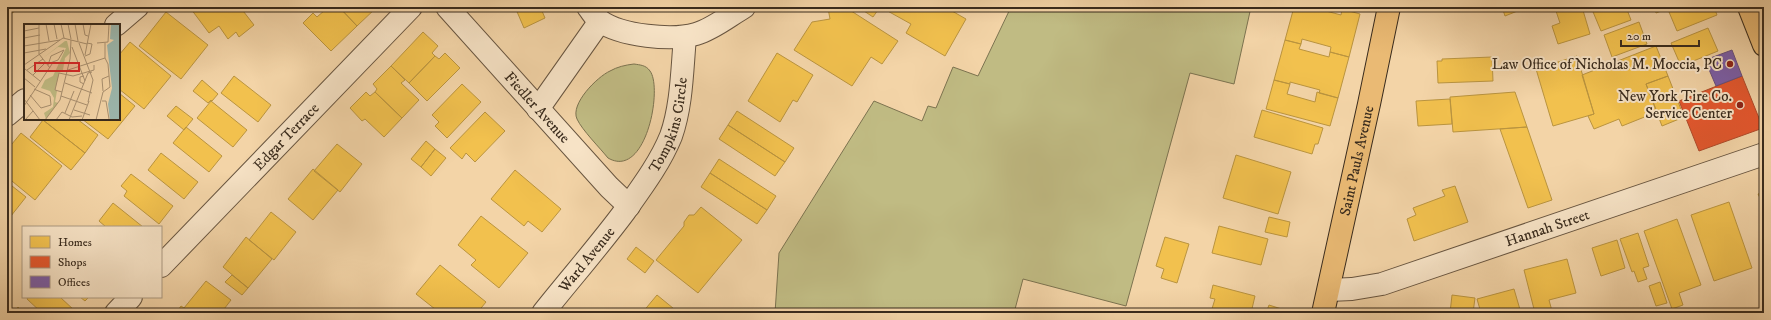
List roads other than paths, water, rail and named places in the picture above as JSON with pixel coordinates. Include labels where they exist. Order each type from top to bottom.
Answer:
[{"type":"main road","name":"Saint Pauls Avenue","points":[[1323,313],[1389,7]]},
{"type":"main road","points":[[1749,7],[1764,45]]},
{"type":"street","points":[[117,24],[137,7]]},
{"type":"street","name":"Edgar Terrace","points":[[162,265],[412,7]]},
{"type":"street","name":"Fiedler Avenue","points":[[447,7],[609,188],[629,206]]},
{"type":"street","points":[[538,109],[594,14],[618,29],[662,38],[686,37],[708,30],[744,7]]},
{"type":"street","name":"Tompkins Circle","points":[[629,206],[651,174],[671,135],[678,106],[686,37]]},
{"type":"street","points":[[7,115],[24,101]]},
{"type":"street","name":"Hannah Street","points":[[1329,290],[1352,289],[1382,284],[1764,154]]},
{"type":"street","name":"Ward Avenue","points":[[543,313],[629,206]]},
{"type":"street","points":[[116,313],[130,298]]},
{"type":"place","name":"Law Office of Nicholas M. Moccia, PC","points":[[1730,64]]},
{"type":"place","name":"New York Tire Co. Service Center","points":[[1740,105]]}]
